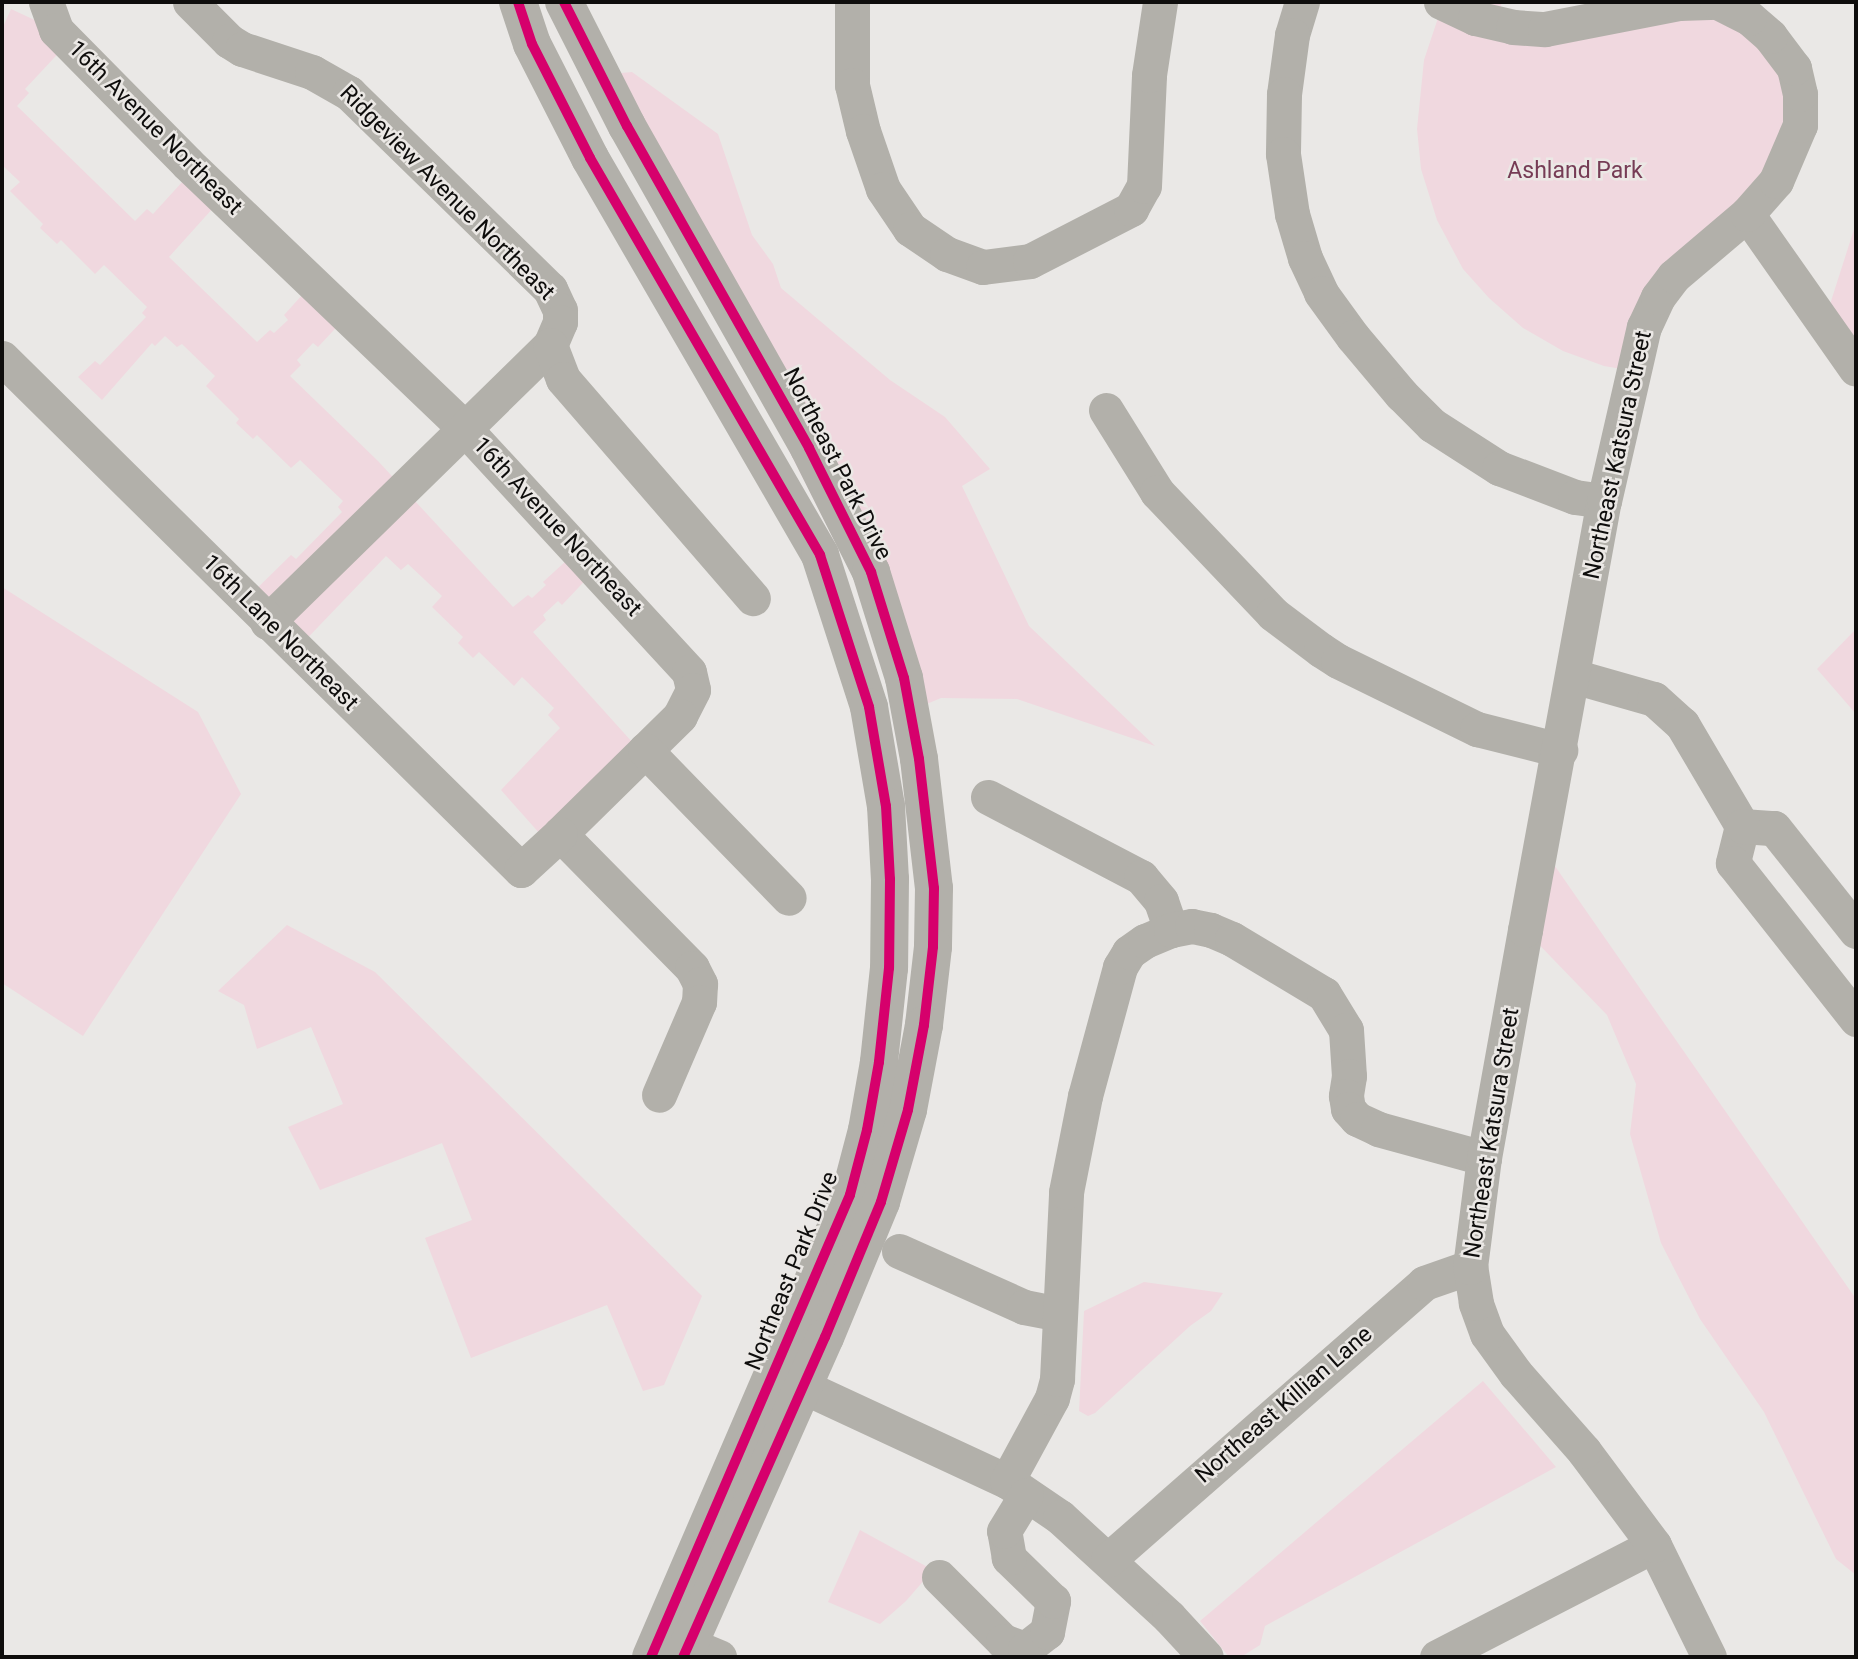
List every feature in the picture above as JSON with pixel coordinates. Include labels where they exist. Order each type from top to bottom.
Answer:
[{"type":"street","name":"16th Avenue Northeast","points":[[46,2],[56,30],[215,190],[465,429],[689,672],[693,690],[690,701],[680,716],[560,834]]},
{"type":"street","name":"Ridgeview Avenue Northeast","points":[[190,2],[229,41],[242,49],[312,72],[349,93],[550,289],[560,310],[560,322],[550,345]]},
{"type":"street","name":"Northeast Park Drive","points":[[518,2],[532,44],[590,158],[820,555],[869,707],[886,806],[890,879],[889,968],[879,1062],[867,1130],[849,1195],[788,1379],[681,1650]]},
{"type":"street","name":"Northeast Park Drive","points":[[564,2],[627,126],[809,448],[871,572],[904,678],[919,759],[934,888],[933,947],[908,1110],[881,1202],[788,1379]]},
{"type":"street","points":[[852,2],[852,85],[863,131],[883,189],[910,229],[947,254],[983,267],[1030,261],[1131,209],[1144,186],[1149,75],[1160,2]]},
{"type":"street","points":[[1302,2],[1292,36],[1284,94],[1283,154],[1292,214],[1305,258],[1321,293],[1369,356],[1432,425],[1499,468],[1575,497],[1604,502]]},
{"type":"street","points":[[1441,2],[1475,18],[1513,27],[1545,29],[1679,3],[1717,2]]},
{"type":"street","name":"Northeast Katsura Street","points":[[1709,1657],[1654,1545],[1584,1451],[1516,1374],[1487,1334],[1476,1303],[1471,1267],[1485,1158],[1604,502],[1644,327],[1658,297],[1687,263],[1748,214],[1776,181],[1790,155],[1801,125],[1800,94],[1794,68],[1770,36],[1749,19],[1717,2]]},
{"type":"street","points":[[1748,214],[1856,369]]},
{"type":"street","points":[[267,622],[550,345],[563,379],[753,598]]},
{"type":"street","name":"16th Lane Northeast","points":[[2,358],[521,870],[560,834]]},
{"type":"street","points":[[1107,410],[1157,492],[1273,614],[1338,662],[1477,729],[1560,750]]},
{"type":"street","points":[[1573,676],[1654,699],[1682,724],[1742,826],[1733,863],[1856,1019]]},
{"type":"street","points":[[645,750],[789,898]]},
{"type":"street","points":[[988,797],[1141,877],[1161,901],[1171,930]]},
{"type":"street","points":[[1742,826],[1774,828],[1856,931]]},
{"type":"street","points":[[560,834],[692,968],[700,984],[699,1002],[659,1095]]},
{"type":"street","points":[[939,1577],[1003,1641],[1025,1649],[1048,1632],[1053,1601],[1009,1558],[1004,1531],[1016,1488],[1052,1398],[1061,1345],[1059,1314],[1066,1192],[1085,1096],[1119,967],[1129,952],[1145,941],[1171,930],[1192,926],[1232,939],[1324,994],[1346,1030],[1349,1076],[1346,1096],[1348,1109],[1357,1119],[1378,1129],[1485,1158]]},
{"type":"street","points":[[899,1251],[1024,1307],[1059,1314]]},
{"type":"street","name":"Northeast Killian Lane","points":[[1108,1560],[1424,1283],[1471,1267]]},
{"type":"street","points":[[788,1379],[1016,1488],[1060,1517],[1108,1560],[1206,1657]]},
{"type":"street","points":[[1437,1657],[1654,1545]]},
{"type":"green space","name":"Ashland Park","points":[[1441,2],[1502,2],[1496,22],[1679,3],[1770,36],[1800,125],[1687,263],[1633,371],[1604,366],[1563,351],[1523,328],[1489,298],[1463,269],[1437,220],[1421,169],[1417,129],[1424,60],[1443,3]]},
{"type":"green space","points":[[11,9],[56,30],[68,43],[25,89],[29,93],[17,106],[135,221],[147,209],[153,214],[194,169],[223,197],[169,257],[257,342],[270,330],[274,333],[288,320],[284,315],[313,283],[347,316],[318,347],[313,343],[297,360],[301,365],[290,376],[378,461],[513,607],[528,595],[532,598],[546,585],[543,582],[578,550],[596,569],[562,605],[558,601],[543,615],[546,620],[533,632],[642,753],[549,844],[501,790],[560,728],[548,715],[554,708],[522,677],[514,686],[479,652],[473,658],[458,643],[463,637],[432,607],[442,596],[408,564],[401,570],[386,556],[296,650],[245,600],[291,555],[296,559],[342,512],[338,507],[343,501],[300,460],[291,468],[257,435],[253,439],[236,423],[239,419],[206,386],[215,376],[182,344],[177,347],[165,336],[155,346],[152,343],[102,400],[78,377],[95,361],[100,365],[146,317],[142,313],[147,307],[104,265],[95,274],[61,240],[57,244],[40,228],[43,224],[10,191],[20,182],[2,165],[2,29]]},
{"type":"green space","points":[[632,72],[718,134],[752,235],[773,264],[781,288],[890,380],[945,417],[990,469],[962,486],[1029,626],[1155,746],[1017,699],[941,698],[910,711],[904,678],[599,75]]},
{"type":"green space","points":[[1856,223],[1856,369],[1824,323]]},
{"type":"green space","points":[[2,587],[198,712],[241,794],[83,1036],[2,983]]},
{"type":"green space","points":[[1856,629],[1856,714],[1817,669]]},
{"type":"green space","points":[[1541,846],[1856,1299],[1856,1575],[1836,1559],[1764,1412],[1700,1319],[1661,1243],[1630,1134],[1636,1084],[1607,1015],[1525,930]]},
{"type":"green space","points":[[287,925],[375,972],[702,1296],[664,1385],[643,1391],[607,1305],[471,1358],[425,1238],[472,1220],[442,1143],[320,1190],[288,1127],[343,1104],[311,1027],[257,1049],[244,1005],[218,991]]},
{"type":"green space","points":[[1144,1282],[1223,1293],[1211,1311],[1190,1326],[1095,1413],[1088,1416],[1079,1411],[1084,1311]]},
{"type":"green space","points":[[1483,1381],[1556,1467],[1265,1626],[1260,1645],[1241,1657],[1229,1657],[1200,1621]]},
{"type":"green space","points":[[860,1530],[933,1570],[906,1601],[880,1624],[828,1602]]},
{"type":"cycle path","points":[[518,2],[532,44],[590,158],[820,555],[869,707],[886,806],[890,879],[889,968],[879,1062],[867,1130],[850,1195],[651,1657]]},
{"type":"cycle path","points":[[564,2],[627,126],[809,448],[871,572],[904,678],[919,759],[934,888],[933,947],[924,1025],[908,1110],[881,1202],[825,1337],[683,1657]]}]
